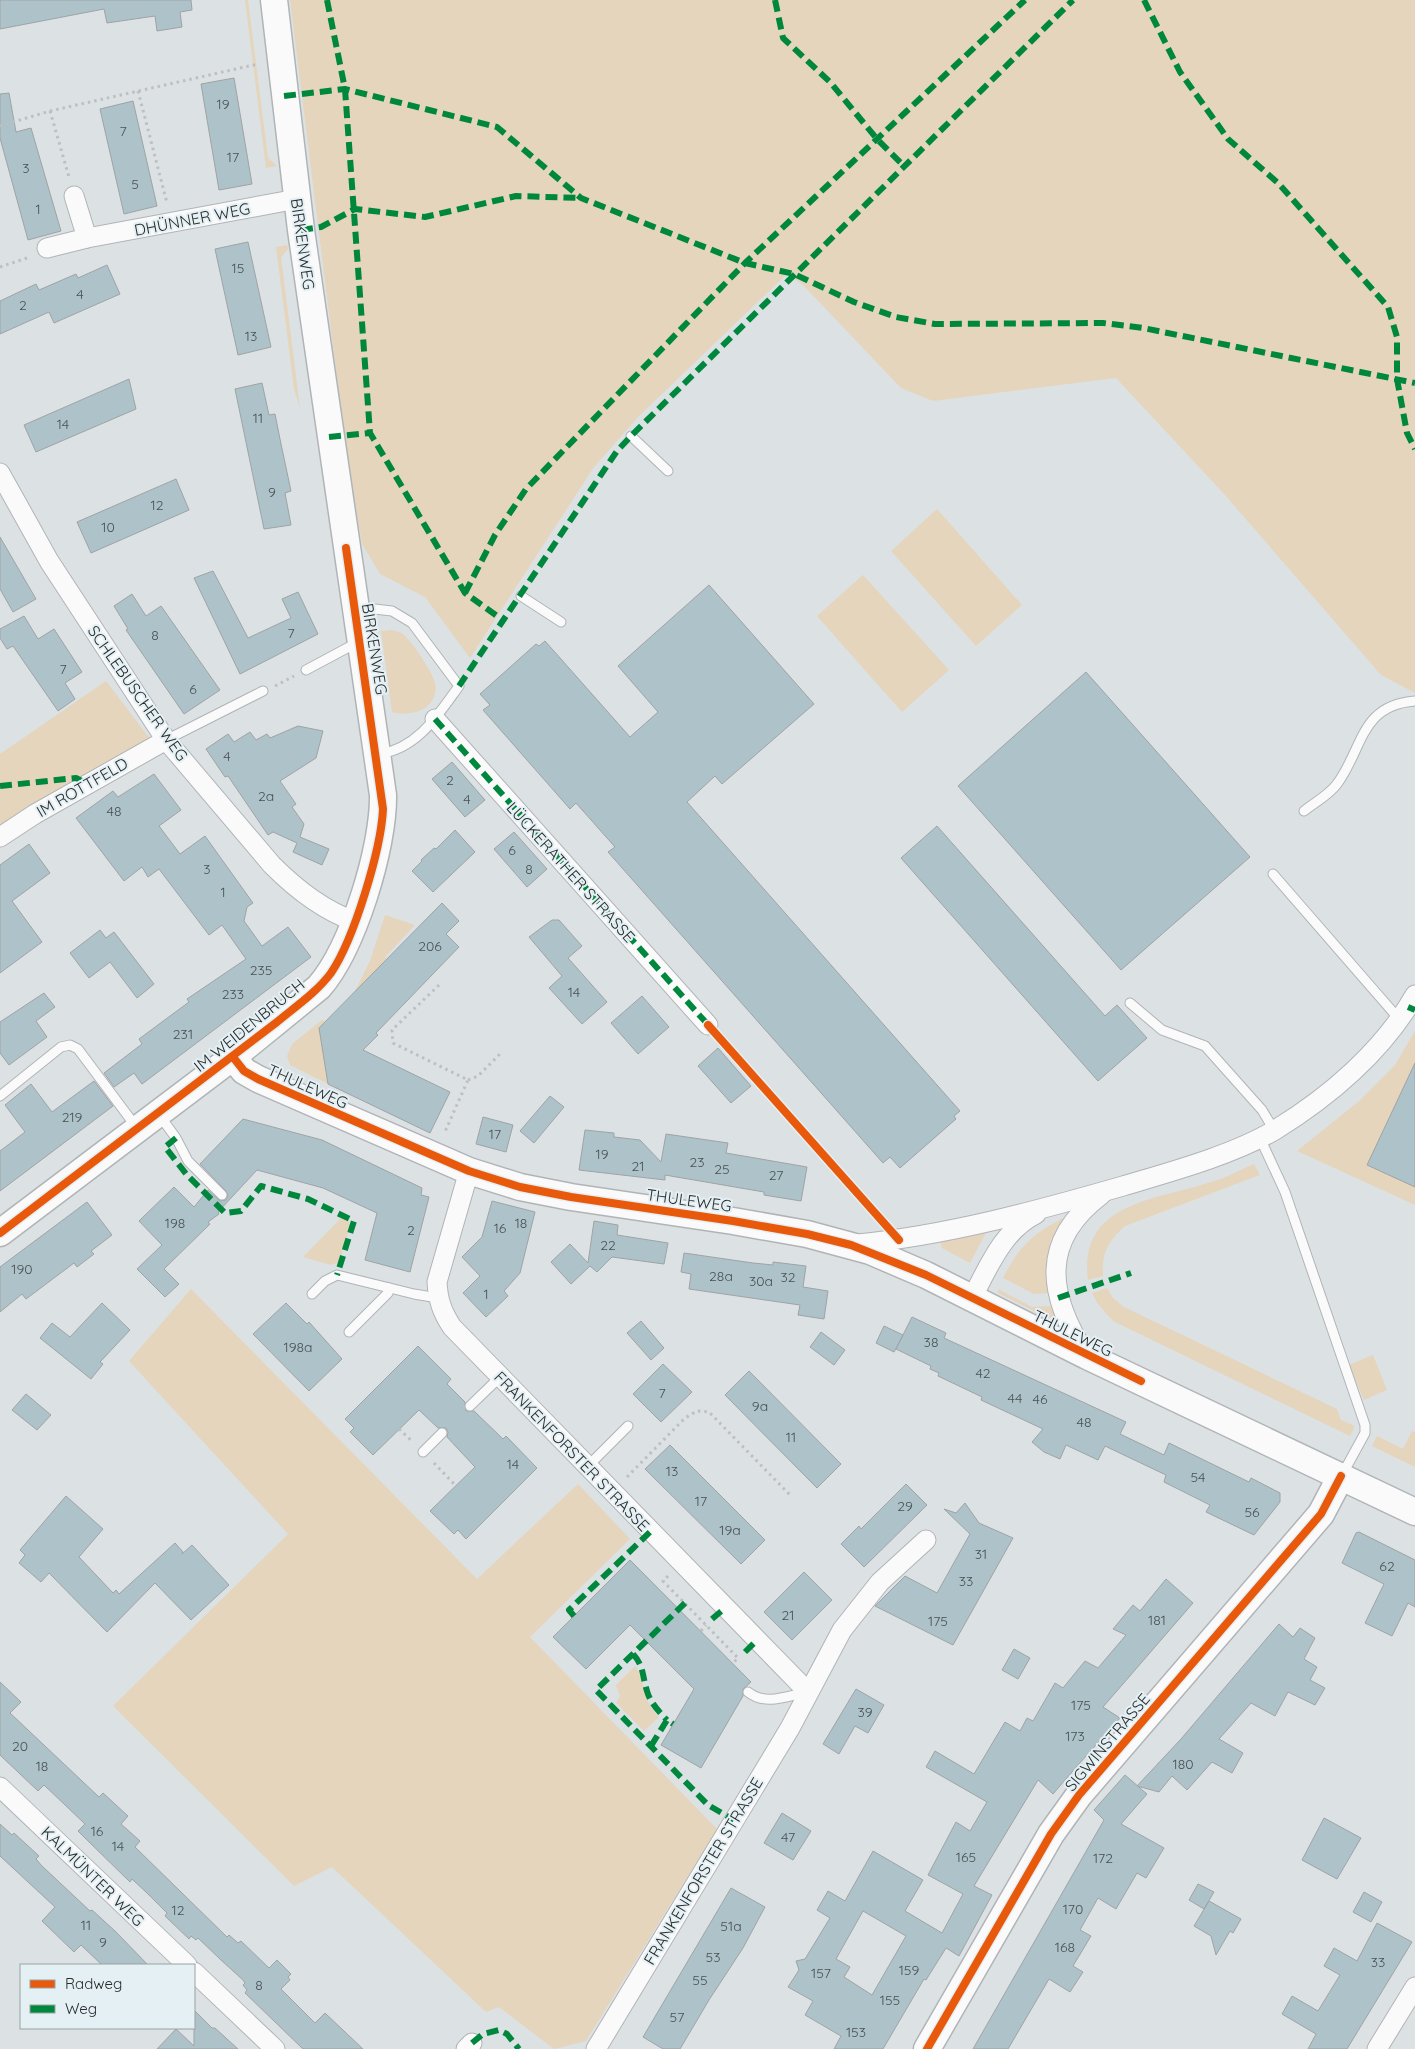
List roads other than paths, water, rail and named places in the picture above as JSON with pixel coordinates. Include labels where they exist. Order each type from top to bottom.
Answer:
[{"type":"street","name":"BIRKENWEG","points":[[274,0],[297,199],[354,607],[377,754]]},
{"type":"street","points":[[74,196],[87,238]]},
{"type":"street","name":"DHÜNNER WEG","points":[[48,248],[87,238],[297,199]]},
{"type":"street","name":"SCHLEBUSCHER WEG","points":[[0,473],[49,561],[166,740],[288,882],[308,898],[341,917],[354,921]]},
{"type":"street","name":"LÜCKERATHER STRASSE","points":[[435,719],[708,1025]]},
{"type":"street","name":"IM ROTTFELD","points":[[0,837],[35,814],[166,740]]},
{"type":"street","name":"IM WEIDENBRUCH","points":[[0,1233],[233,1057],[319,987],[330,974],[340,956],[354,921],[380,843],[382,795],[377,754]]},
{"type":"street","points":[[851,1245],[932,1234],[1053,1206],[1182,1169],[1267,1134],[1309,1107],[1342,1081],[1372,1051],[1399,1019],[1415,995]]},
{"type":"street","name":"THULEWEG","points":[[233,1057],[244,1072],[258,1080],[469,1170],[546,1193],[733,1221],[807,1234],[851,1245],[926,1275],[1087,1356],[1415,1512]]},
{"type":"street","name":"FRANKENFORSTER STRASSE","points":[[469,1170],[437,1282],[438,1298],[443,1313],[452,1327],[808,1692]]},
{"type":"street","points":[[1087,1356],[1069,1328],[1058,1298],[1056,1281],[1058,1255],[1069,1227],[1087,1207],[1109,1190]]},
{"type":"street","points":[[972,1298],[996,1254],[1010,1234],[1030,1217],[1053,1206]]},
{"type":"street","name":"SIGWINSTRASSE","points":[[927,2049],[1052,1834],[1079,1795],[1320,1514],[1341,1476]]},
{"type":"street","name":"FRANKENFORSTER STRASSE","points":[[596,2049],[790,1728],[842,1630],[861,1603],[926,1540]]},
{"type":"street","name":"KALMÜNTER WEG","points":[[0,1787],[186,1964]]},
{"type":"street","points":[[195,1973],[275,2049]]},
{"type":"street","points":[[1380,2048],[1415,1987]]},
{"type":"lane","points":[[631,436],[668,471]]},
{"type":"lane","points":[[521,596],[561,622]]},
{"type":"lane","points":[[354,607],[392,611],[412,623],[459,686],[435,719],[416,739],[403,748],[377,754]]},
{"type":"lane","points":[[306,670],[348,646],[360,645]]},
{"type":"lane","points":[[166,740],[263,691]]},
{"type":"lane","points":[[1304,812],[1337,785],[1364,730],[1374,718],[1388,707],[1415,701]]},
{"type":"lane","points":[[1273,874],[1399,1019]]},
{"type":"lane","points":[[1130,1003],[1162,1030],[1205,1046],[1262,1110],[1284,1192],[1365,1425],[1365,1433],[1341,1476]]},
{"type":"lane","points":[[0,1096],[61,1046],[70,1045],[78,1049],[148,1121],[176,1138],[188,1161],[222,1194]]},
{"type":"lane","points":[[312,1294],[325,1281],[337,1275],[438,1298]]},
{"type":"lane","points":[[349,1332],[388,1293],[389,1288]]},
{"type":"lane","points":[[470,1406],[500,1377]]},
{"type":"lane","points":[[588,1466],[628,1426]]},
{"type":"lane","points":[[423,1452],[442,1433]]},
{"type":"lane","points":[[748,1692],[756,1698],[768,1700],[808,1692]]}]
